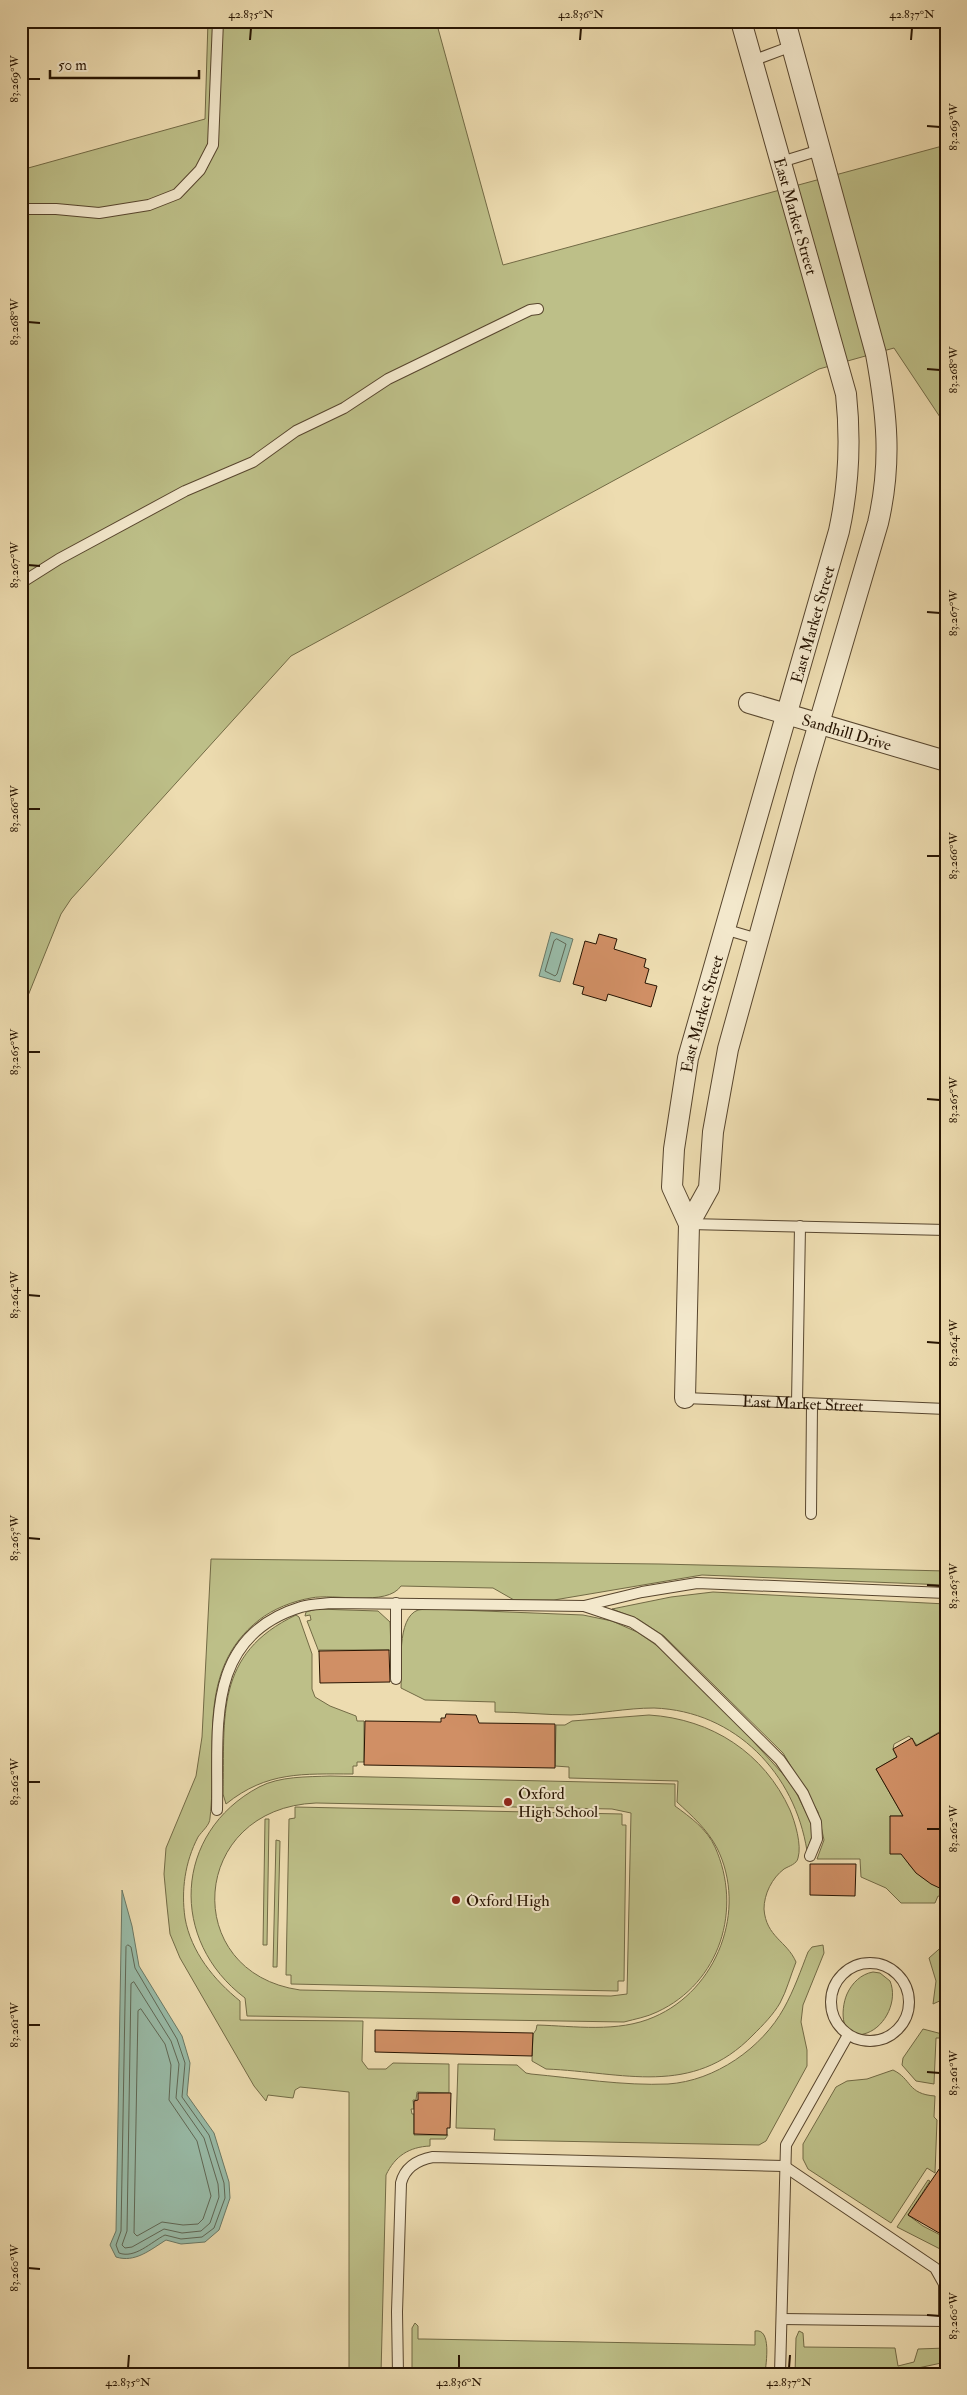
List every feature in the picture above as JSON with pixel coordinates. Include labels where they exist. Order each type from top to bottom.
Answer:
[{"type":"street","name":"East Market Street","points":[[685,1398],[689,1224],[672,1188],[674,1149],[688,1058],[839,531],[846,498],[850,426],[846,394],[741,21]]},
{"type":"street","name":"East Market Street","points":[[689,1224],[709,1188],[713,1132],[719,1090],[758,939],[878,523],[884,496],[888,441],[876,354],[785,21]]},
{"type":"street","name":"Sandhill Drive","points":[[749,703],[946,761]]},
{"type":"lane","points":[[21,209],[56,209],[99,213],[149,205],[177,194],[200,170],[213,145],[218,21]]},
{"type":"lane","points":[[752,60],[792,46]]},
{"type":"lane","points":[[781,162],[820,150]]},
{"type":"lane","points":[[21,583],[60,559],[185,491],[253,462],[296,431],[344,408],[388,379],[530,310],[538,309]]},
{"type":"lane","points":[[724,929],[758,939]]},
{"type":"lane","points":[[689,1224],[946,1230]]},
{"type":"lane","points":[[797,1403],[800,1226]]},
{"type":"lane","name":"East Market Street","points":[[685,1398],[946,1409]]},
{"type":"lane","points":[[811,1514],[812,1404]]},
{"type":"lane","points":[[217,1810],[220,1704],[227,1671],[244,1641],[273,1618],[302,1607],[331,1603],[584,1606],[642,1592],[697,1583],[946,1594]]},
{"type":"lane","points":[[396,1603],[396,1680]]},
{"type":"lane","points":[[584,1606],[632,1622],[658,1639],[780,1760],[803,1793],[816,1822],[817,1839],[810,1856]]},
{"type":"lane","points":[[875,1963],[887,1967],[898,1975],[905,1985],[909,1998],[904,2022],[896,2032],[885,2039],[873,2042],[848,2036],[832,2015],[830,2002],[836,1983],[850,1969],[862,1964],[875,1963]]},
{"type":"lane","points":[[780,2374],[786,2144],[848,2036]]},
{"type":"lane","points":[[398,2374],[397,2312],[401,2183],[403,2174],[416,2162],[432,2158],[784,2166],[935,2268],[944,2284],[944,2321],[782,2319]]},
{"type":"green space","points":[[208,21],[436,21],[503,265],[946,145],[946,426],[894,348],[819,369],[291,656],[71,899],[61,914],[21,1013],[21,170],[205,119]]},
{"type":"green space","points":[[211,1559],[660,1564],[946,1571],[946,1585],[702,1575],[554,1600],[514,1600],[493,1588],[401,1586],[394,1592],[372,1598],[321,1597],[290,1603],[259,1620],[239,1640],[225,1662],[217,1686],[212,1738],[210,1821],[198,1837],[190,1856],[185,1876],[185,1918],[192,1942],[198,1954],[221,1984],[240,2001],[240,2020],[363,2021],[362,2061],[368,2069],[386,2069],[393,2063],[449,2064],[449,2093],[417,2092],[416,2100],[413,2100],[414,2109],[411,2109],[412,2114],[414,2114],[414,2135],[448,2135],[445,2139],[430,2139],[430,2146],[416,2148],[404,2154],[398,2158],[386,2175],[381,2374],[349,2374],[349,2092],[300,2087],[295,2090],[293,2098],[268,2095],[266,2101],[254,2086],[180,1958],[170,1934],[164,1874],[166,1848],[196,1776],[202,1737]]},
{"type":"green space","points":[[713,1592],[946,1604],[942,1638],[946,1659],[946,1728],[917,1745],[909,1736],[894,1744],[893,1749],[897,1757],[876,1769],[903,1816],[890,1816],[902,1853],[913,1870],[932,1884],[946,1890],[946,1898],[938,1896],[935,1903],[901,1903],[886,1888],[861,1877],[860,1859],[817,1859],[824,1840],[818,1812],[783,1753],[664,1636],[638,1619],[612,1609],[671,1597]]},
{"type":"green space","points":[[317,1609],[378,1611],[390,1622],[391,1650],[319,1650],[319,1652],[307,1621],[311,1620],[310,1615],[305,1616],[306,1612]]},
{"type":"green space","points":[[418,1610],[583,1615],[612,1621],[637,1632],[659,1647],[741,1728],[782,1773],[795,1790],[811,1823],[813,1833],[807,1851],[800,1823],[790,1797],[775,1773],[757,1752],[735,1734],[711,1721],[684,1712],[654,1708],[571,1715],[495,1712],[495,1702],[425,1700],[401,1688],[401,1657],[403,1633],[406,1623],[411,1615]]},
{"type":"green space","points":[[296,1615],[299,1617],[312,1654],[312,1689],[315,1697],[330,1706],[356,1716],[357,1721],[364,1721],[364,1762],[357,1762],[357,1766],[353,1766],[353,1774],[302,1775],[271,1780],[241,1793],[226,1804],[223,1794],[225,1713],[237,1668],[250,1648],[269,1631]]},
{"type":"green space","points":[[649,1715],[672,1718],[714,1732],[751,1756],[779,1790],[794,1821],[799,1840],[799,1853],[796,1862],[784,1869],[772,1882],[765,1898],[764,1909],[773,1933],[796,1962],[787,1988],[768,2020],[730,2055],[706,2067],[681,2074],[656,2077],[546,2069],[532,2061],[533,2034],[537,2025],[611,2027],[640,2022],[654,2017],[676,2005],[695,1988],[710,1968],[721,1946],[727,1922],[729,1897],[726,1872],[717,1848],[709,1835],[677,1802],[678,1781],[569,1778],[569,1767],[555,1766],[556,1725],[565,1725],[572,1721]]},
{"type":"green space","points":[[330,1776],[675,1784],[675,1806],[698,1824],[712,1841],[723,1871],[727,1895],[726,1919],[720,1942],[710,1963],[697,1983],[679,1999],[653,2014],[624,2022],[247,2016],[245,1998],[220,1974],[203,1947],[193,1918],[191,1888],[197,1859],[210,1831],[231,1807],[259,1787],[285,1779]],"holes":[[[316,1803],[612,1809],[631,1813],[627,1994],[611,1996],[300,1990],[261,1977],[234,1954],[218,1925],[215,1892],[223,1860],[243,1832],[274,1812]]]},
{"type":"green space","name":"Oxford High","points":[[295,1807],[622,1814],[622,1825],[626,1825],[624,1981],[618,1981],[618,1991],[291,1984],[291,1975],[286,1975],[289,1819],[295,1818]]},
{"type":"green space","points":[[265,1819],[269,1819],[267,1945],[263,1945]]},
{"type":"green space","points":[[276,1840],[280,1841],[277,1967],[273,1967]]},
{"type":"green space","points":[[946,1943],[946,1998],[933,2004],[936,1981],[929,1958]]},
{"type":"green space","points":[[823,1945],[824,1953],[803,2005],[801,2022],[807,2050],[807,2066],[766,2141],[759,2145],[494,2140],[495,2129],[456,2128],[458,2064],[517,2065],[526,2073],[531,2074],[617,2083],[651,2084],[686,2082],[720,2069],[750,2049],[775,2023],[791,1994],[808,1952],[812,1947]]},
{"type":"green space","points":[[873,1972],[880,1973],[890,1981],[892,1996],[889,2012],[874,2030],[858,2035],[851,2033],[844,2023],[843,2016],[847,1994],[857,1980]]},
{"type":"green space","points":[[923,2029],[946,2035],[946,2038],[936,2038],[934,2084],[916,2081],[902,2065],[903,2058]]},
{"type":"green space","points":[[893,2070],[914,2089],[926,2095],[935,2096],[934,2117],[937,2120],[935,2173],[927,2168],[891,2223],[808,2169],[803,2159],[803,2144],[836,2087],[847,2081],[867,2079]]},
{"type":"green space","points":[[928,2180],[930,2181],[908,2215],[923,2226],[946,2238],[946,2252],[897,2227]]},
{"type":"green space","points":[[415,2323],[418,2326],[418,2339],[755,2345],[755,2331],[764,2335],[766,2340],[765,2374],[412,2374],[412,2328]]},
{"type":"green space","points":[[799,2331],[803,2333],[804,2347],[895,2348],[898,2366],[914,2362],[918,2349],[946,2348],[946,2362],[890,2374],[795,2374],[796,2338]]},
{"type":"water","points":[[551,932],[573,939],[560,982],[539,976]]},
{"type":"water","points":[[122,1890],[132,1926],[139,1966],[182,2036],[190,2063],[187,2095],[214,2133],[229,2182],[230,2198],[219,2230],[205,2242],[181,2244],[166,2240],[136,2257],[130,2258],[116,2257],[110,2245],[116,2231]]},
{"type":"building","points":[[599,934],[617,939],[614,949],[646,959],[644,967],[649,969],[645,983],[657,986],[651,1007],[608,994],[606,1001],[582,994],[584,987],[573,984],[585,941],[596,944]]},
{"type":"building","points":[[389,1650],[390,1682],[320,1683],[319,1651]]},
{"type":"building","points":[[446,1714],[476,1715],[479,1723],[555,1724],[555,1768],[364,1765],[365,1721],[441,1722],[441,1718],[445,1718]]},
{"type":"building","points":[[946,1729],[946,1891],[931,1884],[916,1873],[901,1854],[890,1854],[890,1816],[903,1816],[876,1769],[897,1757],[893,1749],[912,1738],[916,1746]]},
{"type":"building","points":[[810,1864],[856,1864],[855,1896],[810,1895]]},
{"type":"building","points":[[375,2030],[533,2033],[532,2056],[375,2052]]},
{"type":"building","points":[[418,2093],[451,2093],[450,2128],[447,2128],[447,2135],[414,2134],[414,2101],[418,2100]]},
{"type":"building","points":[[946,2159],[946,2237],[908,2215]]},
{"type":"place","name":"Oxford High School","points":[[508,1802]]},
{"type":"place","name":"Oxford High","points":[[456,1900]]}]
